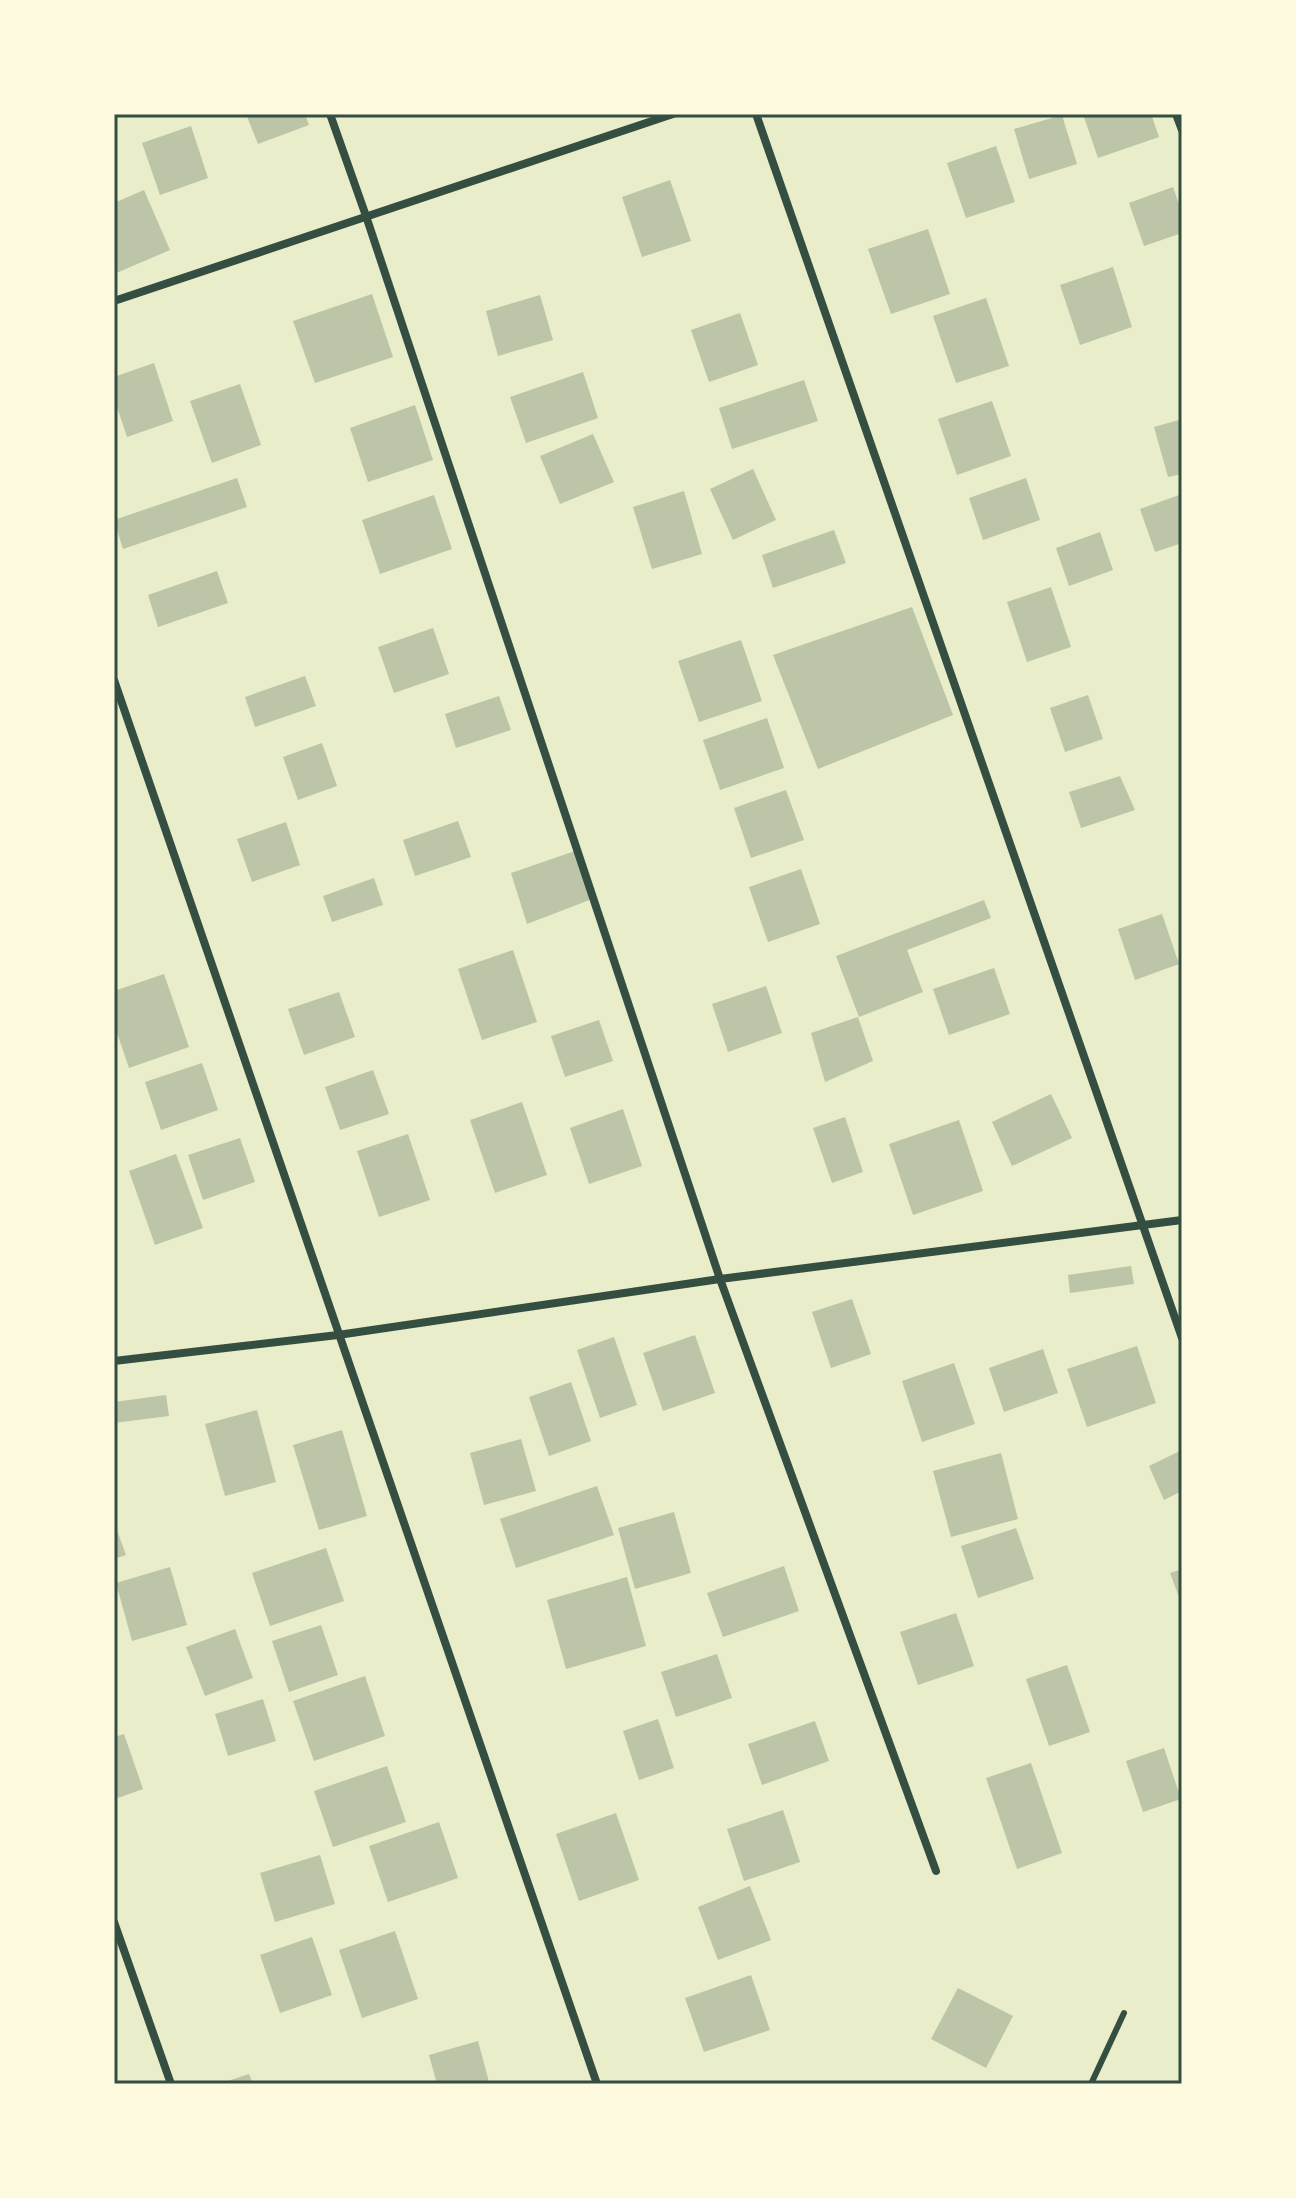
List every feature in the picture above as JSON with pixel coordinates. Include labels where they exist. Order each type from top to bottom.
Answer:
[{"type":"street","points":[[330,114],[720,1279],[936,1871]]},
{"type":"street","points":[[114,301],[673,114]]},
{"type":"street","points":[[756,114],[1182,1338]]},
{"type":"street","points":[[1176,114],[1182,130]]},
{"type":"street","points":[[114,680],[597,2084]]},
{"type":"street","points":[[114,1361],[338,1335],[720,1279],[1182,1220]]},
{"type":"street","points":[[114,1922],[171,2084]]},
{"type":"lane","points":[[1091,2084],[1124,2013]]},
{"type":"building","points":[[246,114],[305,114],[309,125],[258,144]]},
{"type":"building","points":[[1083,114],[1151,114],[1159,137],[1098,158]]},
{"type":"building","points":[[1062,115],[1077,164],[1029,179],[1014,129]]},
{"type":"building","points":[[191,126],[208,178],[160,195],[142,143]]},
{"type":"building","points":[[996,146],[1015,202],[966,218],[947,163]]},
{"type":"building","points":[[670,180],[691,241],[642,257],[622,197]]},
{"type":"building","points":[[1173,187],[1182,213],[1182,233],[1144,246],[1129,203]]},
{"type":"building","points":[[144,190],[170,250],[114,274],[114,203]]},
{"type":"building","points":[[928,229],[950,294],[891,314],[868,249]]},
{"type":"building","points":[[1113,267],[1132,327],[1080,345],[1060,285]]},
{"type":"building","points":[[372,294],[393,357],[315,383],[293,321]]},
{"type":"building","points":[[540,295],[553,340],[498,356],[486,311]]},
{"type":"building","points":[[986,298],[1009,366],[956,383],[933,316]]},
{"type":"building","points":[[740,313],[758,365],[709,382],[691,330]]},
{"type":"building","points":[[154,363],[173,421],[127,437],[114,398],[114,377]]},
{"type":"building","points":[[583,372],[598,418],[526,443],[510,397]]},
{"type":"building","points":[[804,380],[818,421],[732,449],[719,408]]},
{"type":"building","points":[[240,384],[261,445],[212,463],[190,401]]},
{"type":"building","points":[[992,401],[1011,456],[957,475],[938,419]]},
{"type":"building","points":[[415,405],[433,460],[368,482],[350,428]]},
{"type":"building","points":[[1182,419],[1182,474],[1168,477],[1154,427]]},
{"type":"building","points":[[593,434],[614,482],[560,504],[540,456]]},
{"type":"building","points":[[753,469],[776,520],[733,540],[710,489]]},
{"type":"building","points":[[237,478],[247,507],[123,549],[114,520]]},
{"type":"building","points":[[1026,478],[1040,520],[983,540],[969,498]]},
{"type":"building","points":[[684,491],[702,554],[652,569],[633,507]]},
{"type":"building","points":[[1182,494],[1182,543],[1155,552],[1140,509]]},
{"type":"building","points":[[434,495],[452,549],[380,574],[362,520]]},
{"type":"building","points":[[834,530],[846,563],[773,588],[762,555]]},
{"type":"building","points":[[1100,532],[1113,570],[1069,586],[1056,548]]},
{"type":"building","points":[[217,571],[228,603],[158,627],[148,595]]},
{"type":"building","points":[[1051,587],[1071,647],[1027,662],[1007,602]]},
{"type":"building","points":[[912,607],[953,715],[818,769],[773,655]]},
{"type":"building","points":[[433,628],[449,674],[394,693],[378,647]]},
{"type":"building","points":[[741,640],[762,701],[699,722],[678,661]]},
{"type":"building","points":[[305,676],[316,706],[255,727],[245,697]]},
{"type":"building","points":[[1088,695],[1103,739],[1065,752],[1050,708]]},
{"type":"building","points":[[499,696],[511,730],[456,748],[445,714]]},
{"type":"building","points":[[767,718],[784,768],[720,790],[703,740]]},
{"type":"building","points":[[322,743],[337,786],[298,800],[283,757]]},
{"type":"building","points":[[1120,776],[1135,810],[1081,828],[1069,792]]},
{"type":"building","points":[[786,790],[804,840],[751,858],[734,808]]},
{"type":"building","points":[[458,821],[471,857],[415,876],[403,840]]},
{"type":"building","points":[[286,822],[300,865],[252,882],[237,839]]},
{"type":"building","points":[[575,851],[592,899],[527,924],[511,873]]},
{"type":"building","points":[[801,869],[820,924],[768,942],[749,887]]},
{"type":"building","points":[[374,878],[383,905],[332,922],[323,896]]},
{"type":"building","points":[[984,900],[991,918],[907,950],[923,992],[859,1017],[836,956]]},
{"type":"building","points":[[1162,914],[1179,964],[1135,980],[1118,929]]},
{"type":"building","points":[[513,950],[537,1022],[482,1040],[458,969]]},
{"type":"building","points":[[994,968],[1010,1014],[949,1035],[933,989]]},
{"type":"building","points":[[164,974],[189,1047],[129,1068],[114,1024],[114,991]]},
{"type":"building","points":[[766,986],[782,1033],[728,1052],[712,1004]]},
{"type":"building","points":[[339,992],[355,1037],[304,1055],[288,1009]]},
{"type":"building","points":[[858,1017],[873,1061],[825,1082],[811,1033]]},
{"type":"building","points":[[599,1020],[613,1061],[565,1077],[551,1036]]},
{"type":"building","points":[[202,1063],[218,1110],[161,1130],[145,1082]]},
{"type":"building","points":[[373,1070],[389,1114],[340,1130],[325,1087]]},
{"type":"building","points":[[1051,1094],[1072,1138],[1012,1166],[992,1122]]},
{"type":"building","points":[[522,1102],[547,1175],[495,1193],[470,1120]]},
{"type":"building","points":[[623,1109],[642,1166],[589,1184],[570,1128]]},
{"type":"building","points":[[845,1117],[863,1172],[832,1183],[813,1128]]},
{"type":"building","points":[[959,1120],[983,1191],[913,1215],[889,1144]]},
{"type":"building","points":[[408,1134],[430,1200],[379,1217],[357,1151]]},
{"type":"building","points":[[240,1138],[255,1182],[203,1200],[188,1155]]},
{"type":"building","points":[[176,1154],[203,1228],[155,1245],[129,1171]]},
{"type":"building","points":[[1131,1266],[1134,1284],[1070,1293],[1068,1275]]},
{"type":"building","points":[[852,1299],[871,1354],[831,1368],[812,1312]]},
{"type":"building","points":[[695,1335],[715,1393],[663,1411],[643,1353]]},
{"type":"building","points":[[614,1337],[637,1405],[600,1418],[577,1350]]},
{"type":"building","points":[[1137,1346],[1156,1403],[1087,1427],[1067,1369]]},
{"type":"building","points":[[1043,1349],[1058,1393],[1004,1412],[989,1368]]},
{"type":"building","points":[[954,1363],[975,1424],[922,1442],[902,1381]]},
{"type":"building","points":[[571,1382],[591,1441],[549,1456],[529,1397]]},
{"type":"building","points":[[166,1395],[169,1416],[114,1423],[114,1402]]},
{"type":"building","points":[[257,1410],[276,1482],[225,1496],[205,1424]]},
{"type":"building","points":[[342,1430],[367,1516],[319,1530],[293,1445]]},
{"type":"building","points":[[521,1439],[536,1491],[484,1505],[470,1453]]},
{"type":"building","points":[[1182,1450],[1182,1491],[1164,1500],[1149,1466]]},
{"type":"building","points":[[1001,1453],[1018,1519],[951,1537],[933,1471]]},
{"type":"building","points":[[597,1486],[614,1535],[516,1568],[500,1519]]},
{"type":"building","points":[[674,1512],[691,1573],[635,1589],[618,1528]]},
{"type":"building","points":[[114,1522],[126,1555],[114,1559]]},
{"type":"building","points":[[1016,1528],[1034,1579],[978,1598],[961,1546]]},
{"type":"building","points":[[326,1548],[344,1601],[270,1626],[252,1573]]},
{"type":"building","points":[[784,1566],[799,1611],[723,1637],[707,1593]]},
{"type":"building","points":[[170,1567],[187,1625],[132,1641],[116,1583]]},
{"type":"building","points":[[1182,1569],[1182,1605],[1170,1573]]},
{"type":"building","points":[[627,1577],[646,1646],[566,1669],[547,1600]]},
{"type":"building","points":[[956,1613],[974,1666],[918,1685],[900,1632]]},
{"type":"building","points":[[321,1625],[338,1675],[289,1692],[272,1641]]},
{"type":"building","points":[[235,1629],[253,1678],[205,1696],[186,1647]]},
{"type":"building","points":[[717,1654],[732,1698],[676,1717],[661,1672]]},
{"type":"building","points":[[1067,1665],[1090,1732],[1049,1746],[1026,1679]]},
{"type":"building","points":[[365,1676],[385,1736],[314,1761],[293,1701]]},
{"type":"building","points":[[263,1699],[276,1741],[228,1756],[215,1714]]},
{"type":"building","points":[[658,1719],[674,1768],[639,1780],[623,1731]]},
{"type":"building","points":[[815,1721],[829,1761],[762,1785],[748,1744]]},
{"type":"building","points":[[124,1734],[143,1789],[118,1798],[114,1787],[114,1737]]},
{"type":"building","points":[[1164,1748],[1181,1799],[1143,1812],[1126,1761]]},
{"type":"building","points":[[1031,1763],[1062,1853],[1017,1869],[986,1778]]},
{"type":"building","points":[[387,1766],[406,1822],[333,1847],[314,1791]]},
{"type":"building","points":[[783,1810],[800,1862],[744,1881],[727,1829]]},
{"type":"building","points":[[616,1813],[639,1880],[579,1901],[556,1834]]},
{"type":"building","points":[[439,1822],[458,1878],[388,1902],[369,1846]]},
{"type":"building","points":[[320,1855],[335,1904],[275,1922],[260,1873]]},
{"type":"building","points":[[750,1886],[771,1940],[718,1960],[698,1907]]},
{"type":"building","points":[[395,1931],[418,1999],[362,2018],[339,1950]]},
{"type":"building","points":[[312,1937],[332,1995],[280,2013],[260,1955]]},
{"type":"building","points":[[751,1975],[770,2030],[704,2052],[685,1998]]},
{"type":"building","points":[[958,1988],[1013,2016],[986,2068],[931,2039]]},
{"type":"building","points":[[478,2041],[489,2082],[437,2084],[429,2055]]},
{"type":"building","points":[[249,2074],[253,2084],[222,2084],[222,2083]]}]
